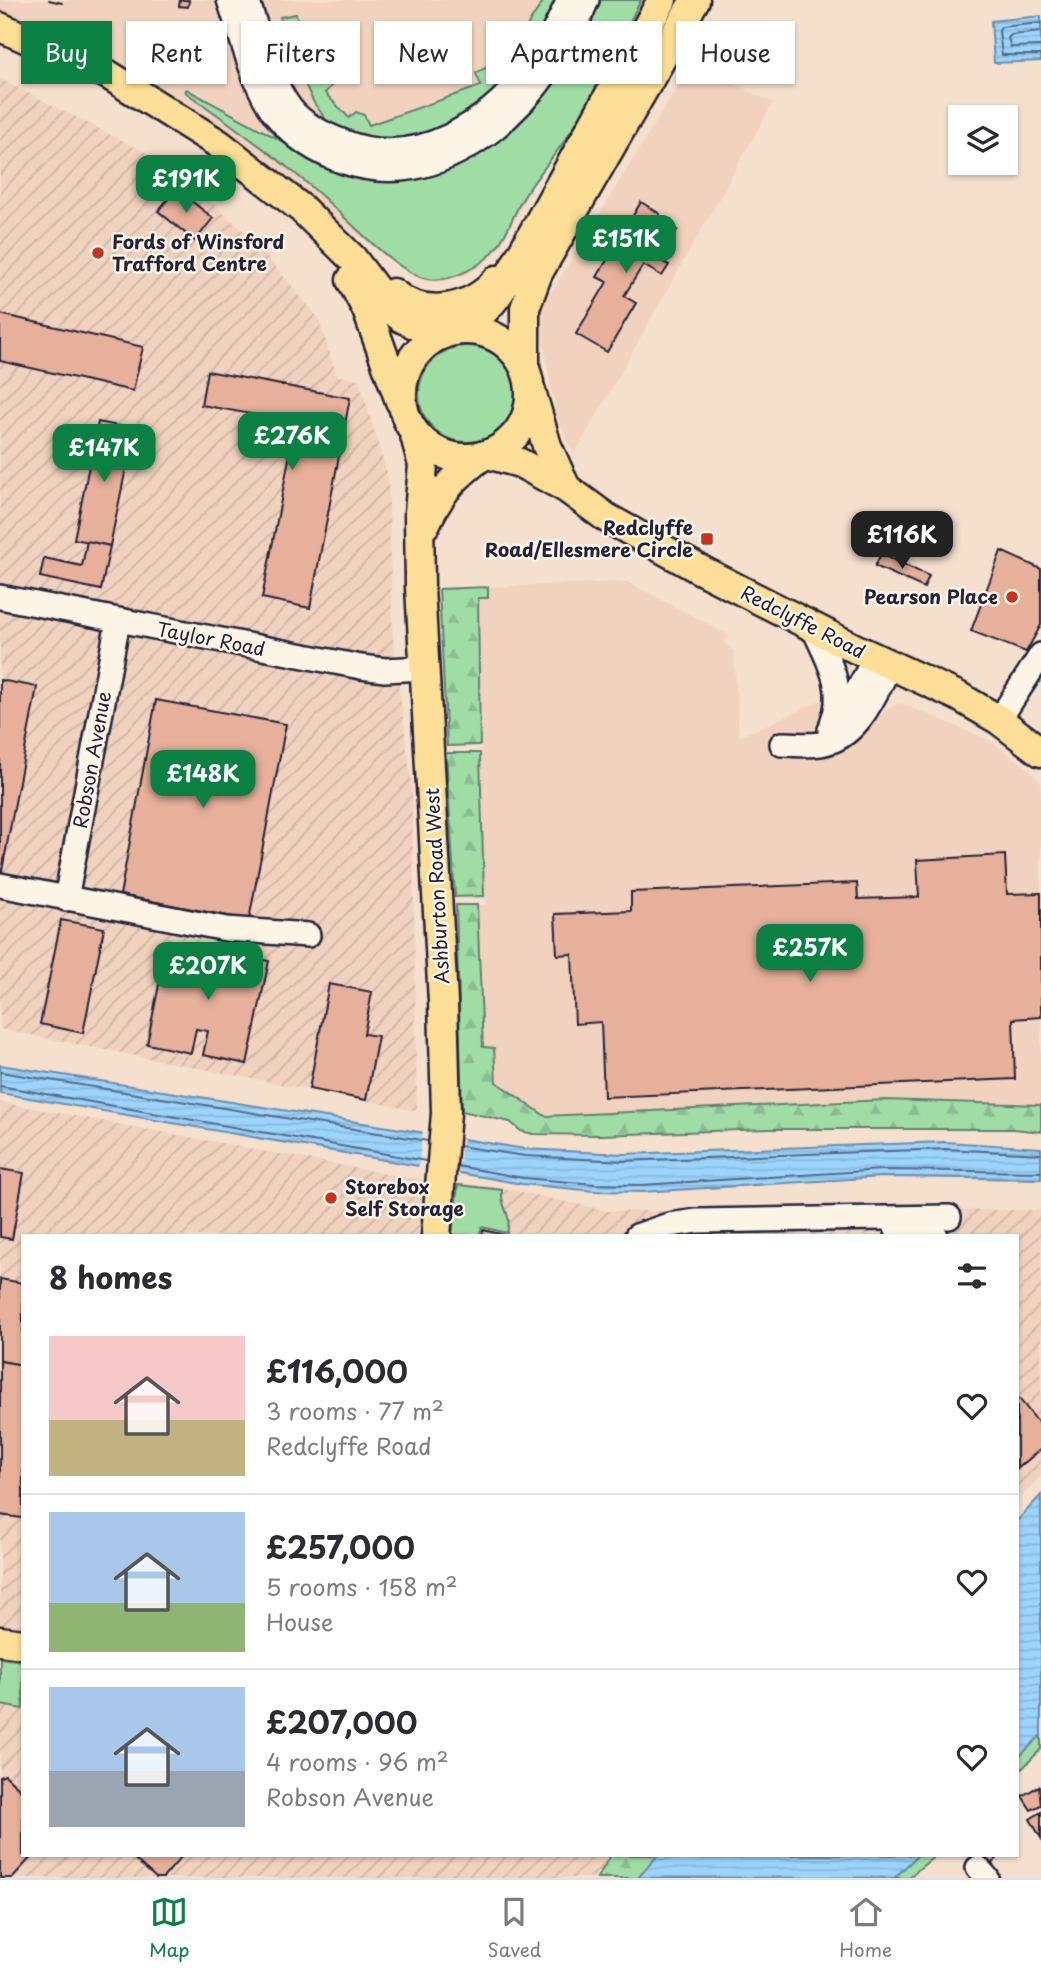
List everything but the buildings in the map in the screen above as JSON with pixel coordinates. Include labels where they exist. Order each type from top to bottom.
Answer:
[{"type":"main road","points":[[410,422],[402,394],[405,375],[413,358],[426,344],[481,316],[495,301],[662,0]]},
{"type":"main road","points":[[319,228],[367,310],[410,422],[428,445],[444,454],[463,458],[485,455],[504,445],[517,433],[526,417],[530,399],[525,307],[538,273],[695,0]]},
{"type":"main road","points":[[0,27],[107,74],[219,144],[302,209],[352,258],[410,304],[446,309],[477,297],[491,287],[526,246]]},
{"type":"main road","points":[[352,258],[388,306],[402,318],[424,329],[481,332],[499,339],[514,352],[527,375]]},
{"type":"main road","name":"Redclyffe Road","points":[[527,375],[547,446],[566,488]]},
{"type":"main road","name":"Ashburton Road West","points":[[410,422],[423,465],[419,537],[443,1002],[446,1113],[436,1234]]},
{"type":"main road","name":"Redclyffe Road","points":[[485,455],[512,460],[566,488],[586,505],[631,533],[882,662],[958,696],[999,720],[1041,752]]},
{"type":"main road","name":"Ashburton Road West","points":[[419,537],[438,497],[448,484],[485,455]]},
{"type":"main road","points":[[0,1640],[21,1644]]},
{"type":"street","points":[[229,0],[258,83],[279,119],[307,146],[332,158],[354,165],[389,170],[421,166],[446,158],[487,134],[538,85],[558,58],[587,0]]},
{"type":"street","points":[[247,0],[277,85],[292,110],[315,128],[356,147],[395,151],[438,142],[455,134],[493,107],[534,64],[569,0]]},
{"type":"street","name":"Taylor Road","points":[[0,597],[361,667],[385,670],[424,668]]},
{"type":"street","name":"Robson Avenue","points":[[66,899],[118,621]]},
{"type":"street","points":[[813,627],[838,688],[836,714],[827,732]]},
{"type":"street","points":[[999,720],[1041,655]]},
{"type":"street","points":[[882,662],[873,698],[853,727],[823,744],[792,744],[827,732],[882,662]]},
{"type":"street","points":[[0,885],[226,929],[307,935]]},
{"type":"street","points":[[642,1234],[660,1227],[698,1222],[852,1220],[943,1226]]},
{"type":"shaded area","points":[[0,0],[632,0],[621,21],[486,21],[486,84],[587,84],[499,249],[482,266],[444,282],[428,282],[412,277],[334,217],[253,148],[153,84],[227,84],[227,21],[126,21],[126,68],[112,61],[112,21],[27,21],[0,12]]},
{"type":"shaded area","points":[[0,79],[169,164],[251,238],[318,317],[337,376],[359,379],[388,477],[393,641],[412,788],[417,1111],[0,1029]]},
{"type":"shaded area","points":[[679,84],[735,84],[773,103],[574,455],[556,414],[538,314]]},
{"type":"shaded area","points":[[627,582],[729,635],[724,643],[734,651],[739,737],[824,699],[876,720],[888,708],[901,703],[991,741],[1029,769],[1041,783],[1041,1105],[885,1100],[545,1116],[496,1082],[494,1048],[483,1047],[477,919],[477,905],[485,905],[478,598],[488,597],[488,587]]},
{"type":"shaded area","points":[[0,1102],[414,1179],[503,1188],[607,1211],[1041,1210],[1041,1476],[1019,1499],[1019,1234],[21,1234],[21,1857],[610,1857],[597,1878],[0,1878]]},
{"type":"green space","points":[[544,0],[560,0],[549,21],[530,21]]},
{"type":"green space","points":[[596,0],[641,0],[630,21],[580,21]]},
{"type":"green space","points":[[296,14],[298,21],[281,21],[280,17]]},
{"type":"green space","points":[[485,68],[486,84],[502,84],[487,101],[427,138],[372,144],[330,125],[314,103],[305,84],[332,84],[325,93],[349,118],[356,112],[364,115],[369,125],[481,86],[476,73]]},
{"type":"green space","points":[[534,84],[598,84],[565,140],[528,191],[501,242],[491,254],[475,267],[456,276],[427,279],[398,265],[293,172],[185,92],[186,89],[291,146],[414,177],[449,168],[489,144]]},
{"type":"green space","points":[[467,346],[485,350],[501,360],[511,376],[515,394],[511,412],[501,428],[485,438],[467,442],[449,438],[433,428],[423,412],[419,394],[423,376],[433,360],[449,350]]},
{"type":"green space","points":[[488,587],[488,598],[478,598],[480,745],[447,746],[439,589]]},
{"type":"green space","points":[[446,753],[480,753],[484,896],[455,897]]},
{"type":"green space","points":[[456,905],[477,905],[483,1047],[494,1048],[496,1082],[545,1116],[885,1100],[1041,1105],[1041,1132],[1013,1129],[768,1129],[601,1135],[533,1134],[521,1131],[510,1122],[462,1111]]},
{"type":"green space","points":[[458,1185],[502,1190],[508,1215],[507,1233],[482,1227],[479,1234],[452,1234]]},
{"type":"green space","points":[[0,1658],[21,1661],[21,1709],[0,1705]]},
{"type":"green space","points":[[1041,1735],[1041,1749],[1019,1772],[1019,1757]]},
{"type":"green space","points":[[610,1857],[656,1857],[638,1878],[597,1878]]},
{"type":"green space","points":[[916,1857],[934,1857],[908,1878],[894,1878]]},
{"type":"water","points":[[1041,16],[1041,61],[994,63],[991,21]]},
{"type":"water","points":[[0,1065],[525,1149],[623,1154],[945,1142],[1041,1148],[1041,1179],[882,1177],[642,1192],[595,1191],[522,1184],[0,1093]]},
{"type":"water","points":[[1041,1495],[1041,1735],[1019,1757],[1019,1519]]},
{"type":"water","points":[[656,1857],[916,1857],[894,1878],[638,1878]]},
{"type":"pier","points":[[423,1129],[463,1136],[458,1177],[418,1170]]},
{"type":"tram line","points":[[49,0],[62,3]]},
{"type":"place","name":"Fords of Winsford Trafford Centre","points":[[98,253]]},
{"type":"place","name":"Redclyffe Road/Ellesmere Circle","points":[[707,539]]},
{"type":"place","name":"Pearson Place","points":[[1012,597]]},
{"type":"place","name":"Storebox Self Storage","points":[[331,1198]]}]
